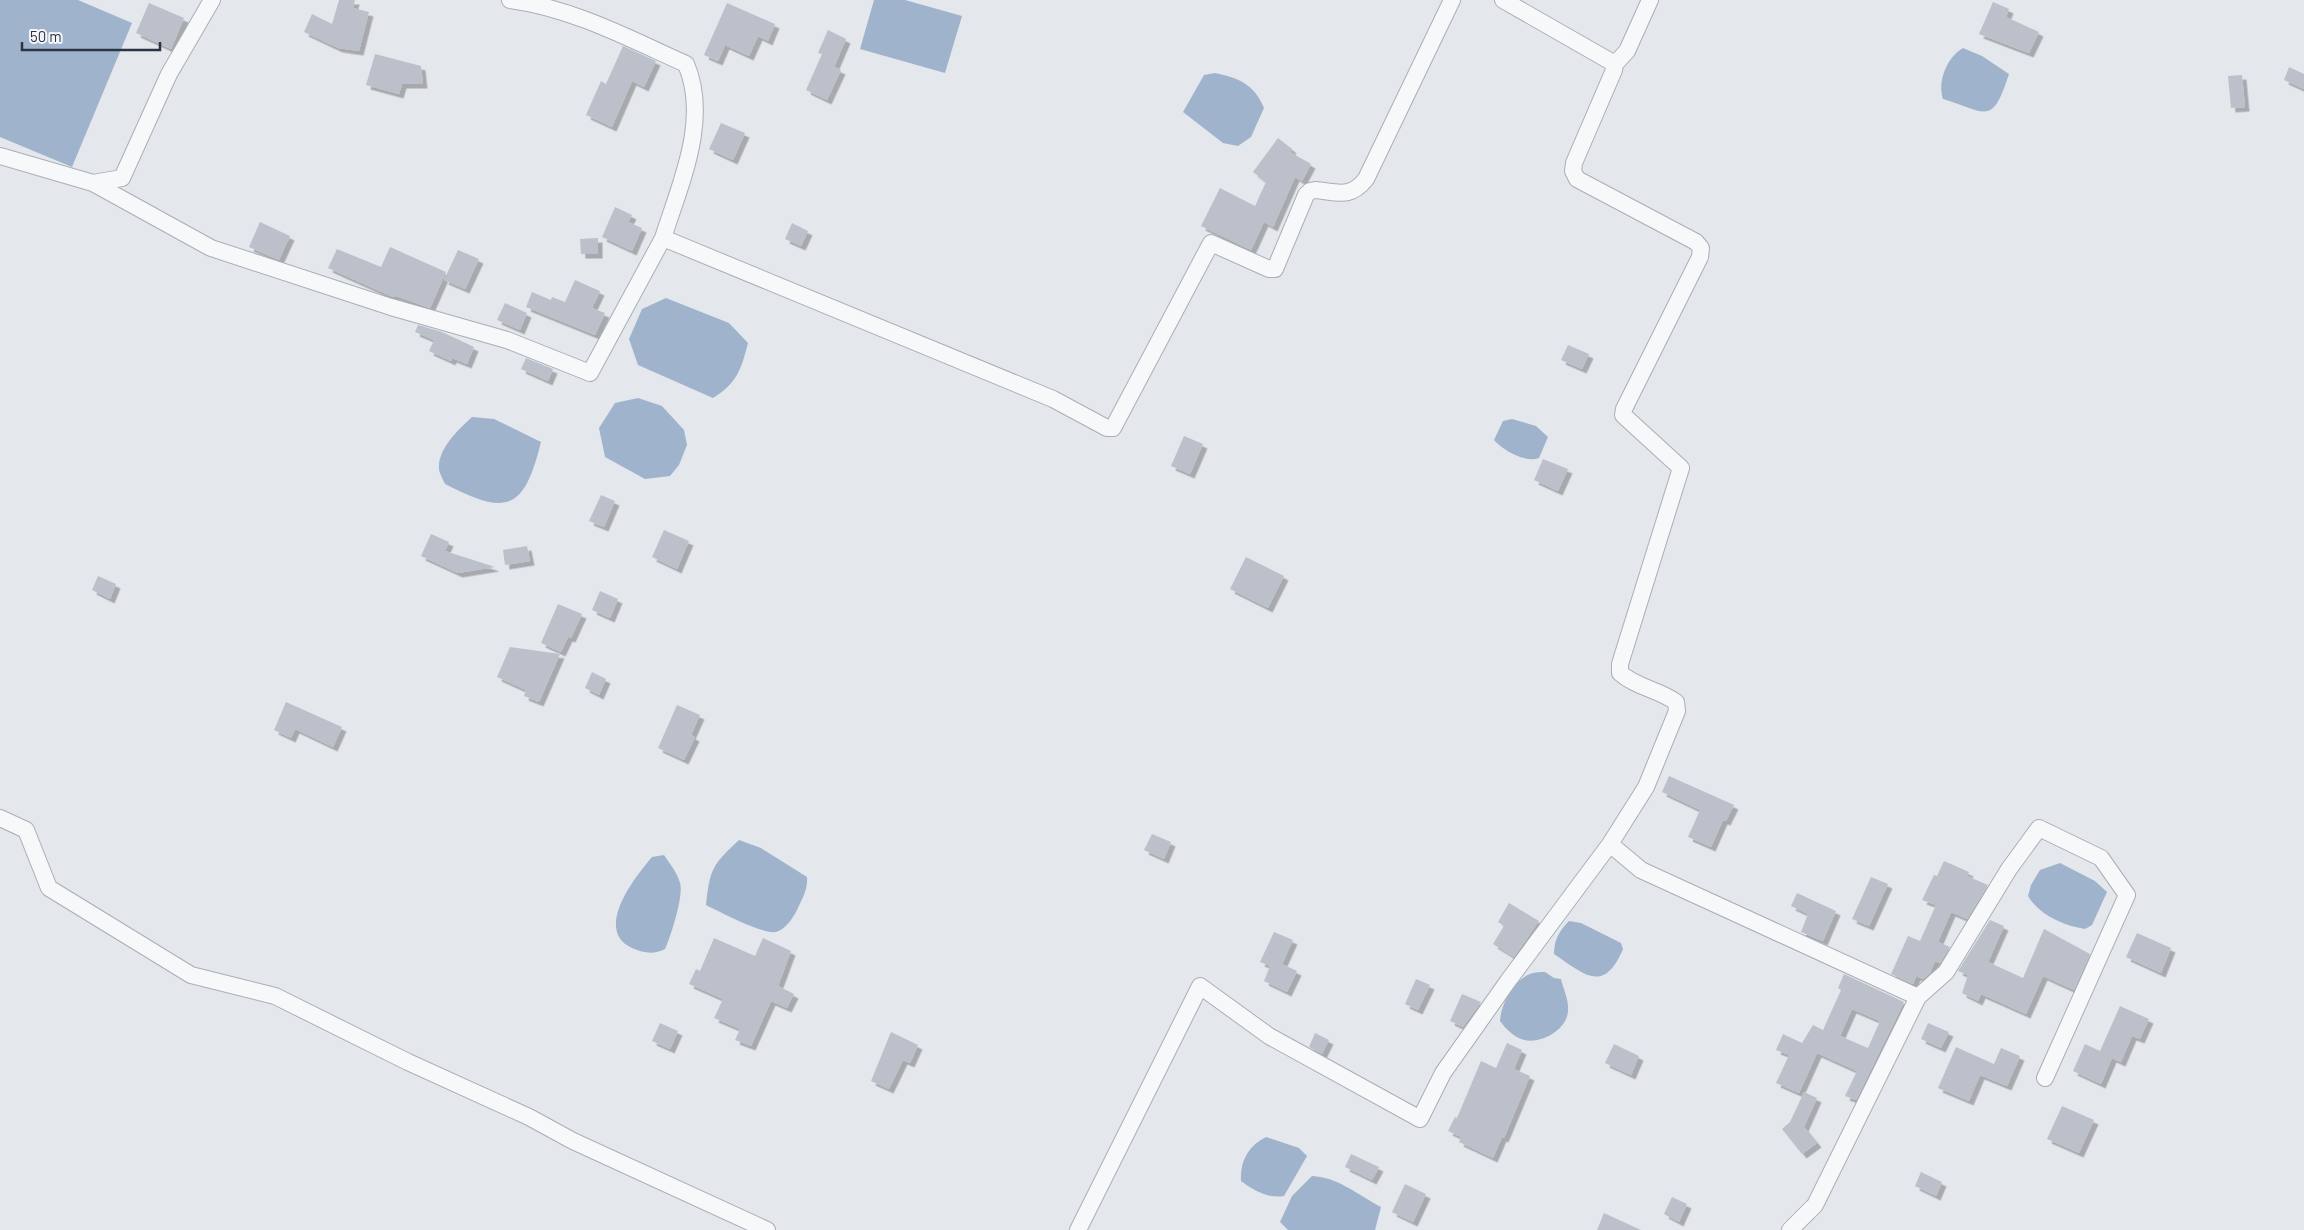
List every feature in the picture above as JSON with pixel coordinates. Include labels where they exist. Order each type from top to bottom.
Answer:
[{"type":"street","points":[[93,183],[122,178],[169,74],[212,0]]},
{"type":"street","points":[[0,156],[93,183],[211,248],[391,306],[507,340],[590,374],[663,238],[692,144],[696,106],[692,76],[686,64],[609,30],[538,4],[510,0]]},
{"type":"street","points":[[663,238],[1053,399],[1107,428],[1113,428],[1211,243],[1269,269],[1275,269],[1306,195],[1310,190],[1351,192],[1357,190],[1366,180],[1452,0]]},
{"type":"street","points":[[1503,0],[1615,64]]},
{"type":"street","points":[[1078,1230],[1200,986],[1269,1036],[1420,1119],[1443,1073],[1508,980],[1610,844],[1646,787],[1677,711],[1676,702],[1626,679],[1620,673],[1620,664],[1681,468],[1624,415],[1624,409],[1700,257],[1701,248],[1696,242],[1577,179],[1573,172],[1615,64],[1627,52],[1650,0]]},
{"type":"street","points":[[0,818],[26,830],[49,888],[190,975],[275,996],[408,1062],[530,1117],[573,1141],[767,1230]]},
{"type":"street","points":[[1790,1230],[1815,1205],[1918,997],[1946,972],[2009,869],[2039,828],[2101,858],[2126,895],[2044,1078]]},
{"type":"street","points":[[1610,844],[1641,870],[1918,997]]},
{"type":"water","points":[[0,0],[78,0],[132,23],[72,167],[0,137]]},
{"type":"water","points":[[874,0],[905,0],[962,16],[945,73],[860,49]]},
{"type":"water","points":[[1963,48],[1982,56],[2009,74],[1998,102],[1993,108],[1979,111],[1943,99],[1941,85],[1945,70],[1952,57]]},
{"type":"water","points":[[1215,73],[1245,83],[1256,93],[1264,108],[1251,137],[1238,146],[1223,143],[1183,112],[1204,75]]},
{"type":"water","points":[[666,298],[729,323],[748,343],[737,375],[728,387],[713,398],[638,365],[629,339],[642,309]]},
{"type":"water","points":[[638,398],[662,406],[684,430],[687,445],[679,465],[670,476],[645,479],[605,457],[599,428],[615,403]]},
{"type":"water","points":[[472,417],[494,419],[541,442],[528,482],[520,494],[510,501],[498,503],[484,501],[445,484],[439,470],[441,455],[450,440]]},
{"type":"water","points":[[1512,419],[1536,426],[1548,437],[1539,458],[1527,459],[1515,455],[1494,440],[1503,421]]},
{"type":"water","points":[[739,840],[761,848],[807,877],[806,890],[797,910],[783,929],[779,931],[761,930],[706,905],[709,883],[714,868]]},
{"type":"water","points":[[664,855],[680,883],[679,906],[665,949],[652,953],[645,952],[632,948],[621,940],[616,929],[617,917],[621,903],[636,877],[652,857]]},
{"type":"water","points":[[2060,863],[2095,881],[2107,892],[2092,925],[2085,929],[2061,922],[2045,914],[2028,896],[2031,885],[2040,870]]},
{"type":"water","points":[[1569,921],[1581,923],[1621,943],[1623,949],[1609,972],[1601,976],[1584,974],[1554,954],[1558,936],[1562,928]]},
{"type":"water","points":[[1545,972],[1554,978],[1561,979],[1568,1002],[1567,1017],[1558,1030],[1551,1035],[1536,1040],[1528,1041],[1521,1039],[1509,1032],[1500,1021],[1503,1007],[1510,992],[1520,980],[1533,973]]},
{"type":"water","points":[[1266,1137],[1299,1148],[1307,1156],[1284,1196],[1267,1195],[1241,1181],[1242,1167],[1246,1155],[1254,1145]]},
{"type":"water","points":[[1312,1176],[1331,1180],[1348,1187],[1381,1207],[1375,1230],[1288,1230],[1280,1222],[1292,1196]]},
{"type":"building","points":[[339,0],[355,0],[353,8],[369,12],[359,51],[338,48],[304,32],[312,14],[332,24]]},
{"type":"building","points":[[1993,2],[2009,9],[2006,17],[2039,32],[2029,53],[1979,34]]},
{"type":"building","points":[[149,3],[184,18],[171,49],[136,33]]},
{"type":"building","points":[[727,3],[775,24],[768,41],[758,36],[749,56],[725,45],[718,61],[704,55]]},
{"type":"building","points":[[828,30],[846,39],[834,67],[841,70],[827,100],[806,90],[822,54],[818,53]]},
{"type":"building","points":[[623,46],[656,61],[644,87],[632,81],[612,127],[586,115],[601,81],[606,84]]},
{"type":"building","points":[[375,54],[421,66],[423,84],[402,84],[399,94],[366,85]]},
{"type":"building","points":[[2289,67],[2304,74],[2304,89],[2284,80]]},
{"type":"building","points":[[2242,75],[2245,107],[2231,108],[2228,76]]},
{"type":"building","points":[[721,123],[745,133],[733,160],[709,149]]},
{"type":"building","points":[[1278,138],[1292,149],[1290,152],[1311,164],[1302,181],[1295,177],[1273,227],[1264,222],[1251,250],[1201,226],[1220,188],[1255,206],[1266,182],[1253,172]]},
{"type":"building","points":[[615,207],[632,215],[628,222],[642,228],[632,251],[602,237]]},
{"type":"building","points":[[260,222],[290,236],[279,260],[249,247]]},
{"type":"building","points":[[792,223],[808,231],[801,246],[785,239]]},
{"type":"building","points":[[598,238],[598,254],[581,254],[580,239]]},
{"type":"building","points":[[390,247],[446,272],[430,308],[396,296],[393,297],[328,268],[337,249],[381,267]]},
{"type":"building","points":[[458,250],[479,259],[465,289],[444,280]]},
{"type":"building","points":[[575,280],[600,291],[592,308],[605,313],[595,335],[526,307],[532,292],[551,300],[552,297],[565,302]]},
{"type":"building","points":[[505,303],[527,313],[520,330],[497,320]]},
{"type":"building","points":[[418,325],[442,332],[474,347],[467,364],[452,358],[451,361],[429,351],[434,340],[415,332]]},
{"type":"building","points":[[1568,345],[1589,354],[1582,369],[1561,360]]},
{"type":"building","points":[[526,358],[553,369],[548,381],[521,369]]},
{"type":"building","points":[[1184,436],[1203,444],[1190,474],[1171,466]]},
{"type":"building","points":[[1543,459],[1568,469],[1558,491],[1534,480]]},
{"type":"building","points":[[601,495],[615,501],[604,527],[589,521]]},
{"type":"building","points":[[664,530],[689,541],[677,569],[652,557]]},
{"type":"building","points":[[431,534],[449,542],[445,551],[495,567],[458,573],[421,556]]},
{"type":"building","points":[[527,546],[530,561],[505,565],[503,550]]},
{"type":"building","points":[[1246,557],[1284,576],[1268,608],[1230,589]]},
{"type":"building","points":[[98,576],[116,584],[110,599],[92,590]]},
{"type":"building","points":[[600,591],[618,599],[610,618],[592,610]]},
{"type":"building","points":[[558,604],[582,614],[571,638],[568,637],[561,652],[541,643]]},
{"type":"building","points":[[510,647],[560,654],[539,702],[524,696],[526,690],[497,677]]},
{"type":"building","points":[[592,672],[606,679],[599,695],[585,688]]},
{"type":"building","points":[[286,702],[342,727],[333,747],[295,729],[291,738],[274,730]]},
{"type":"building","points":[[677,705],[700,715],[691,735],[695,737],[684,760],[658,748]]},
{"type":"building","points":[[1669,776],[1734,805],[1726,821],[1723,820],[1711,847],[1688,837],[1700,810],[1662,792]]},
{"type":"building","points":[[1152,834],[1171,842],[1164,859],[1144,850]]},
{"type":"building","points":[[1944,861],[1969,872],[1967,876],[1988,885],[1967,919],[1951,912],[1938,942],[1950,947],[1940,963],[1935,961],[1930,973],[1923,979],[1916,976],[1913,984],[1891,974],[1908,936],[1920,941],[1936,905],[1922,900],[1934,875],[1937,876]]},
{"type":"building","points":[[1871,877],[1888,884],[1869,926],[1852,919]]},
{"type":"building","points":[[1797,893],[1836,911],[1823,941],[1801,932],[1808,914],[1791,906]]},
{"type":"building","points":[[1509,903],[1539,921],[1514,957],[1493,944],[1504,926],[1498,922]]},
{"type":"building","points":[[1990,920],[2004,926],[1988,962],[2023,978],[2044,929],[2090,954],[2074,990],[2043,976],[2026,1014],[1981,994],[1978,1001],[1962,993],[1968,975],[1958,971]]},
{"type":"building","points":[[1274,932],[1293,940],[1282,964],[1297,971],[1287,992],[1264,981],[1270,966],[1260,962]]},
{"type":"building","points":[[2137,933],[2171,948],[2161,973],[2126,957]]},
{"type":"building","points":[[714,938],[755,956],[763,938],[791,951],[778,986],[794,994],[787,1008],[771,1001],[751,1046],[735,1040],[740,1029],[714,1018],[723,999],[689,984],[696,969],[700,971]]},
{"type":"building","points":[[1844,974],[1904,1002],[1856,1100],[1845,1096],[1857,1071],[1817,1053],[1799,1093],[1776,1083],[1789,1055],[1776,1050],[1783,1034],[1802,1043],[1813,1025],[1823,1030],[1841,990],[1838,988]],"holes":[[[1852,1009],[1880,1021],[1868,1048],[1840,1036]]]},
{"type":"building","points":[[1416,979],[1430,985],[1418,1010],[1405,1004]]},
{"type":"building","points":[[1462,994],[1481,1002],[1463,1027],[1450,1021]]},
{"type":"building","points":[[2120,1006],[2149,1019],[2140,1039],[2132,1036],[2121,1062],[2112,1058],[2101,1084],[2073,1071],[2085,1044],[2100,1051]]},
{"type":"building","points":[[660,1023],[678,1031],[670,1049],[652,1041]]},
{"type":"building","points":[[1928,1023],[1949,1032],[1941,1048],[1921,1039]]},
{"type":"building","points":[[891,1032],[918,1045],[910,1063],[903,1060],[889,1089],[871,1081]]},
{"type":"building","points":[[1315,1033],[1329,1040],[1322,1054],[1309,1047]]},
{"type":"building","points":[[1507,1043],[1522,1050],[1514,1069],[1530,1076],[1504,1138],[1502,1137],[1493,1158],[1459,1142],[1461,1137],[1448,1131],[1455,1117],[1457,1118],[1481,1061],[1496,1068]]},
{"type":"building","points":[[1614,1044],[1639,1056],[1631,1075],[1605,1063]]},
{"type":"building","points":[[1956,1047],[1994,1064],[2001,1048],[2020,1056],[2007,1086],[1980,1075],[1969,1101],[1938,1088]]},
{"type":"building","points":[[1804,1092],[1817,1098],[1804,1127],[1817,1143],[1802,1154],[1782,1129],[1790,1122]]},
{"type":"building","points":[[2062,1106],[2094,1120],[2079,1153],[2047,1139]]},
{"type":"building","points":[[1351,1154],[1379,1167],[1372,1180],[1345,1167]]},
{"type":"building","points":[[1921,1172],[1942,1182],[1936,1196],[1915,1186]]},
{"type":"building","points":[[1405,1184],[1426,1194],[1413,1222],[1392,1212]]},
{"type":"building","points":[[1672,1197],[1687,1204],[1679,1222],[1664,1214]]},
{"type":"building","points":[[1604,1213],[1641,1230],[1597,1230]]}]
